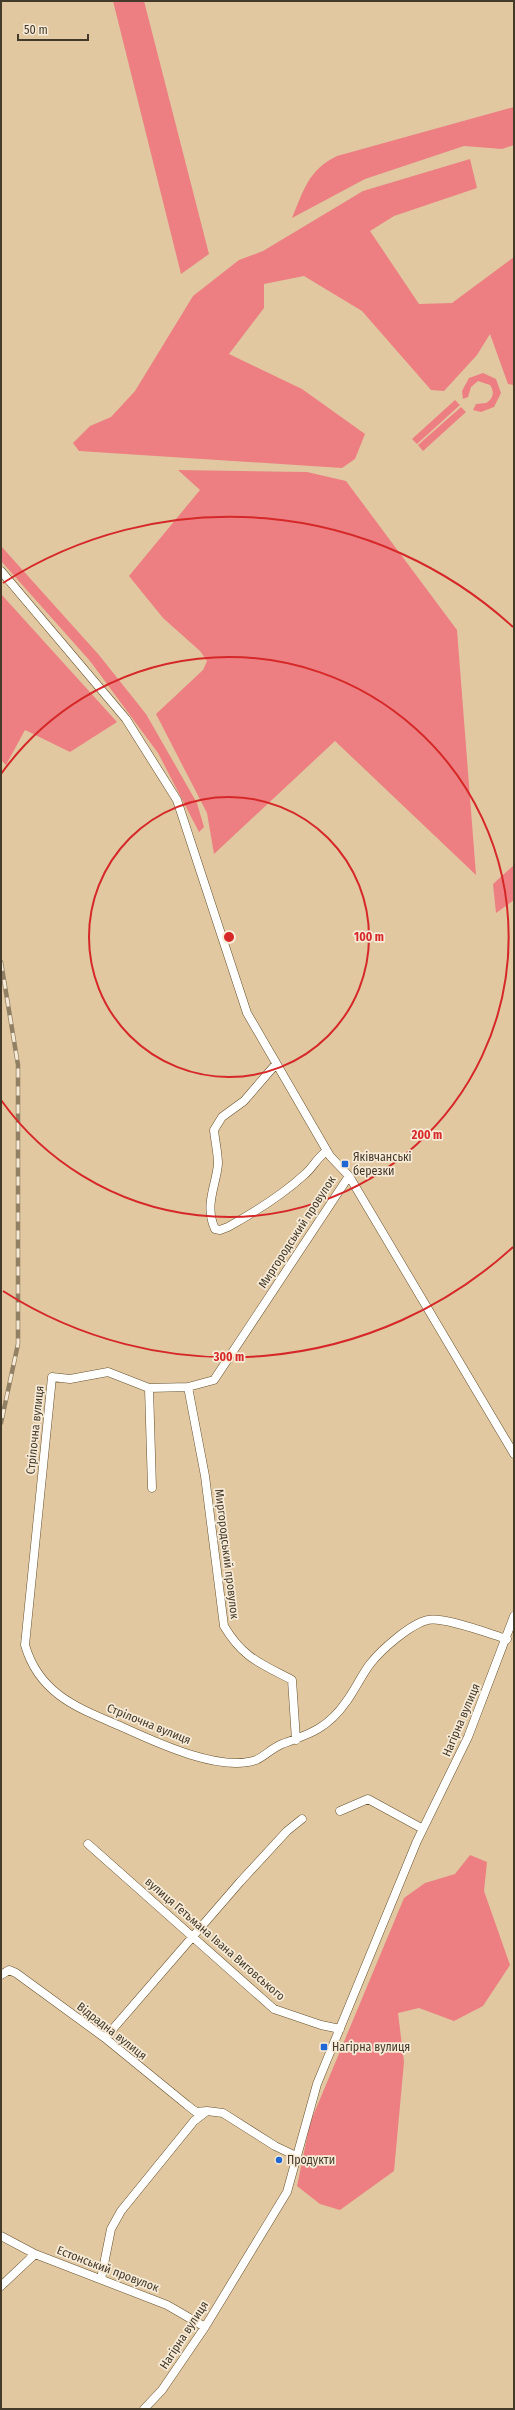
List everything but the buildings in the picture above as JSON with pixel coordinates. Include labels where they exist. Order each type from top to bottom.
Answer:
[{"type":"street","points":[[1,571],[126,719],[177,800],[247,1013],[327,1151],[349,1176],[514,1454]]},
{"type":"street","name":"Миргородський провулок","points":[[276,1064],[244,1101],[222,1117],[214,1130],[218,1156],[218,1166],[211,1190],[212,1223],[215,1228],[220,1230],[228,1227],[281,1195],[306,1174],[319,1156],[327,1151]]},
{"type":"street","name":"Миргородський провулок","points":[[52,1377],[70,1379],[108,1372],[149,1388],[188,1387],[214,1380],[349,1176]]},
{"type":"street","name":"Стрілочна вулиця","points":[[52,1377],[25,1646],[36,1671],[58,1696],[87,1712],[177,1751],[237,1763],[256,1760],[280,1745],[296,1740],[322,1728],[346,1703],[370,1663],[406,1631],[428,1620],[448,1622],[507,1639]]},
{"type":"street","name":"Миргородський провулок","points":[[188,1387],[205,1476],[224,1626],[235,1644],[250,1657],[292,1680],[296,1740]]},
{"type":"street","points":[[149,1388],[152,1488]]},
{"type":"street","name":"Нагірна вулиця","points":[[144,2409],[162,2390],[205,2327],[287,2192],[317,2084],[386,1912],[423,1830],[468,1737],[507,1639],[514,1616]]},
{"type":"street","points":[[340,1811],[368,1799],[423,1830]]},
{"type":"street","points":[[105,2038],[192,1937],[287,1831],[302,1819]]},
{"type":"street","name":"вулиця Гетьмана Івана Виговського","points":[[88,1844],[274,2009],[340,2029]]},
{"type":"street","name":"Відрадна вулиця","points":[[1,1975],[9,1970],[16,1973],[105,2038],[196,2112],[207,2111],[223,2113],[275,2146],[296,2156]]},
{"type":"street","points":[[101,2279],[111,2229],[121,2211],[194,2121],[207,2111]]},
{"type":"street","name":"Естонський провулок","points":[[1,2236],[35,2254],[167,2305],[205,2327]]},
{"type":"street","points":[[1,2286],[35,2254]]},
{"type":"shaded area","points":[[113,1],[144,1],[209,254],[181,274]]},
{"type":"shaded area","points":[[514,107],[514,145],[502,149],[464,146],[365,179],[292,218],[304,190],[313,174],[337,156]]},
{"type":"shaded area","points":[[470,159],[477,188],[394,216],[370,231],[419,304],[452,303],[514,257],[514,385],[508,384],[490,334],[477,355],[444,391],[431,390],[362,311],[304,276],[264,284],[264,308],[229,354],[302,389],[365,434],[355,459],[342,468],[79,451],[73,443],[90,426],[111,417],[135,391],[193,296],[239,260],[263,251],[363,191]]},
{"type":"shaded area","points":[[483,373],[496,379],[501,393],[494,407],[481,412],[473,410],[476,404],[486,403],[490,399],[493,393],[490,385],[478,381],[471,387],[468,397],[463,399],[462,391],[469,378]]},
{"type":"shaded area","points":[[455,400],[460,405],[417,444],[412,439]]},
{"type":"shaded area","points":[[461,407],[466,412],[423,451],[418,445]]},
{"type":"shaded area","points":[[178,470],[307,472],[346,481],[457,630],[476,875],[335,741],[214,854],[207,813],[156,714],[203,670],[207,661],[200,651],[163,618],[129,576],[200,490]]},
{"type":"shaded area","points":[[1,546],[99,655],[146,714],[197,803],[204,827],[199,832],[158,753],[90,661],[1,561]]},
{"type":"shaded area","points":[[1,594],[117,722],[70,752],[25,730],[6,765],[1,760]]},
{"type":"shaded area","points":[[514,865],[514,900],[496,913],[493,884]]},
{"type":"shaded area","points":[[470,1855],[487,1862],[484,1891],[510,1965],[483,2006],[454,2021],[419,2008],[398,2013],[404,2062],[394,2171],[340,2210],[320,2204],[297,2186],[310,2123],[404,1898],[425,1883],[455,1874]]},
{"type":"railway","points":[[1,962],[18,1065],[18,1344],[1,1423]]},
{"type":"place","name":"Яківчанські березки","points":[[345,1164]]},
{"type":"place","name":"Нагірна вулиця","points":[[324,2047]]},
{"type":"place","name":"Продукти","points":[[279,2160]]}]
